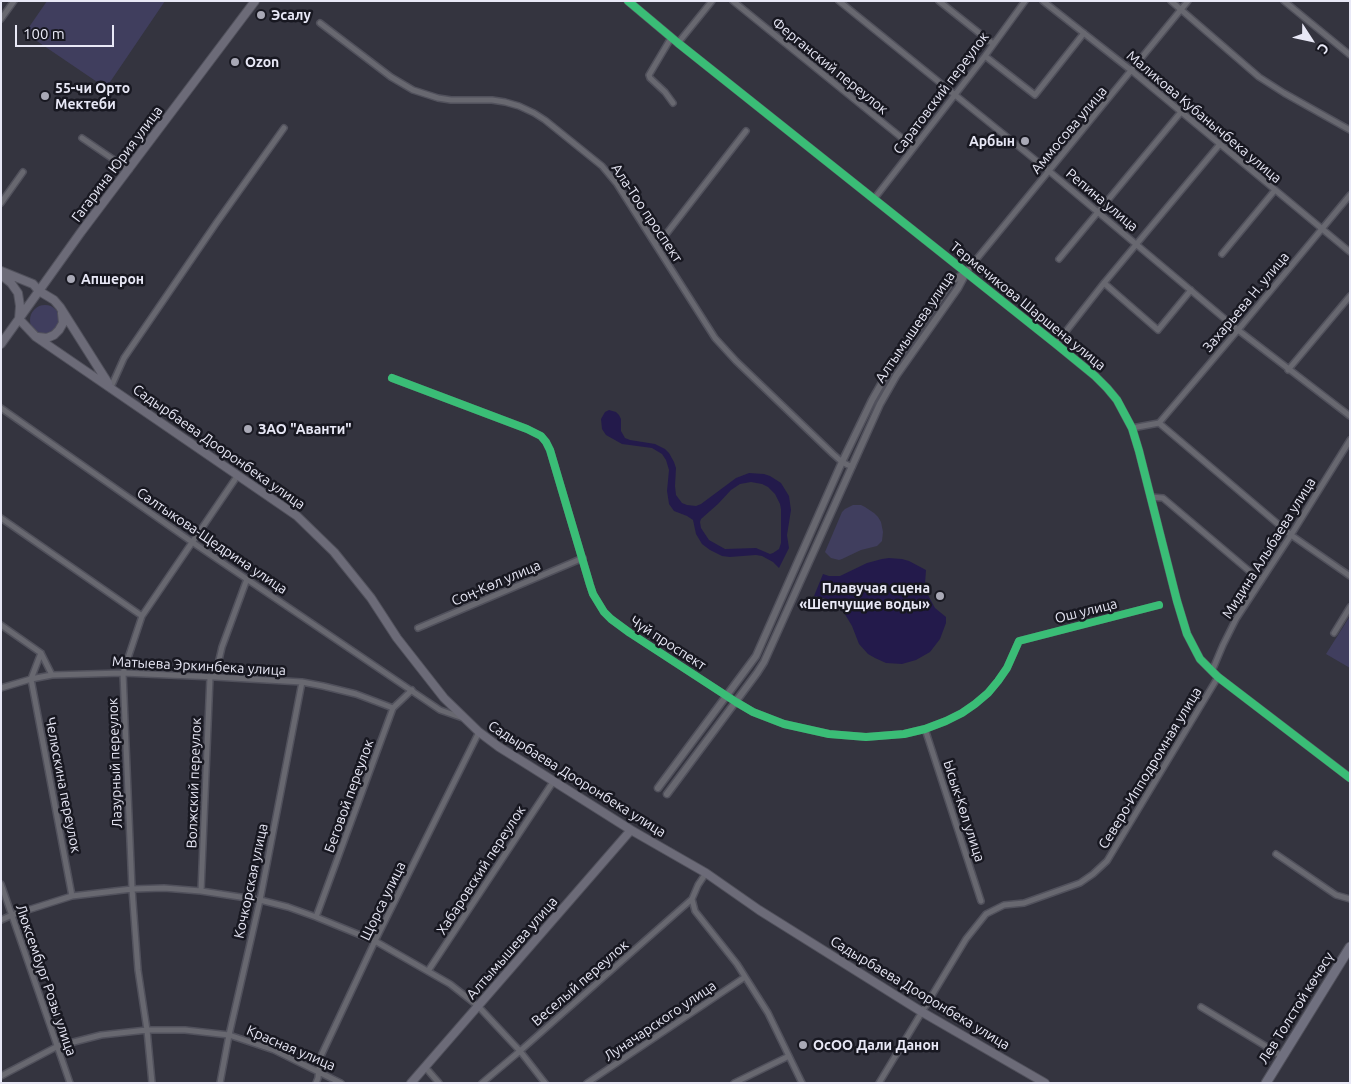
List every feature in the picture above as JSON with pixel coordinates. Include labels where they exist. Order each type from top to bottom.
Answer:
[{"type":"main road","name":"Гагарина Юрия улица","points":[[1,344],[81,232],[256,1]]},
{"type":"main road","name":"Садырбаева Дооронбека улица","points":[[1,271],[32,284],[39,291],[54,300],[111,387]]},
{"type":"main road","points":[[1,275],[11,283],[18,293],[20,306],[19,320]]},
{"type":"main road","points":[[36,337],[47,338],[59,330],[63,323],[60,307]]},
{"type":"main road","name":"Садырбаева Дооронбека улица","points":[[19,320],[36,337],[297,516],[334,552],[371,598],[397,638],[444,698],[479,732],[499,747],[631,830],[706,873],[759,910],[922,1012],[1044,1083]]},
{"type":"main road","name":"Алтымышева улица","points":[[411,1083],[631,830]]},
{"type":"main road","name":"Лев Толстой көчөсү","points":[[1266,1083],[1350,947]]},
{"type":"street","points":[[1,19],[14,1]]},
{"type":"street","name":"Термечикова Шаршена улица","points":[[628,1],[671,38],[1056,344],[1107,388],[1117,400],[1132,428],[1177,601],[1188,634],[1200,659],[1218,677],[1350,778]]},
{"type":"street","points":[[678,43],[712,1]]},
{"type":"street","name":"Ферганский переулок","points":[[733,1],[914,147]]},
{"type":"street","name":"Репина улица","points":[[839,1],[1050,170],[1238,330],[1350,416]]},
{"type":"street","points":[[939,1],[993,44]]},
{"type":"street","name":"Саратовский переулок","points":[[874,199],[985,56],[1025,1]]},
{"type":"street","name":"Маликова Кубанычбека улица","points":[[1043,1],[1132,70],[1350,252]]},
{"type":"street","points":[[1171,1],[1259,77],[1350,130]]},
{"type":"street","name":"Аммосова улица","points":[[966,272],[1188,1]]},
{"type":"street","points":[[1284,1],[1350,55]]},
{"type":"street","name":"Ала-Тоо проспект","points":[[320,23],[391,78],[413,90],[451,100],[505,102],[520,106],[545,120],[596,161],[609,173],[617,184],[656,243],[704,322],[724,348],[833,454],[842,462],[852,467]]},
{"type":"street","points":[[985,56],[1035,95],[1084,33]]},
{"type":"street","points":[[671,38],[649,76],[673,103]]},
{"type":"street","points":[[1059,259],[1181,112]]},
{"type":"street","points":[[111,387],[124,358],[284,128]]},
{"type":"street","points":[[656,243],[667,233],[746,131]]},
{"type":"street","points":[[82,138],[129,170]]},
{"type":"street","points":[[1056,344],[1104,283],[1220,144]]},
{"type":"street","points":[[1,203],[23,172]]},
{"type":"street","points":[[1222,254],[1275,190]]},
{"type":"street","name":"Захарьева Н. улица","points":[[1159,423],[1350,195]]},
{"type":"street","name":"Алтымышева улица","points":[[658,788],[759,651],[842,462],[872,400],[888,372],[950,283],[966,272]]},
{"type":"street","name":"Алтымышева улица","points":[[667,794],[764,662],[873,419],[892,383],[958,288],[966,272]]},
{"type":"street","points":[[1104,283],[1158,330],[1191,290]]},
{"type":"street","points":[[1288,370],[1350,296]]},
{"type":"street","name":"Чүй проспект","points":[[392,378],[541,436],[550,450],[593,594],[604,612],[611,619],[754,712],[784,724],[829,734],[866,737],[904,734],[925,729],[962,714],[988,693],[1007,668],[1019,642]]},
{"type":"street","name":"Салтыкова-Щедрина улица","points":[[1,408],[192,542],[440,710],[464,718]]},
{"type":"street","points":[[1132,428],[1159,423],[1291,535],[1350,576]]},
{"type":"street","name":"Мидина Алыбаева улица","points":[[1212,671],[1236,619],[1350,440]]},
{"type":"street","name":"Лазурный переулок","points":[[152,1083],[147,1030],[138,970],[132,889],[123,673],[142,616],[238,475]]},
{"type":"street","points":[[1151,497],[1163,498],[1261,580]]},
{"type":"street","points":[[1,518],[142,616]]},
{"type":"street","name":"Соң-Көл улица","points":[[418,628],[583,558]]},
{"type":"street","name":"Волжский переулок","points":[[201,891],[213,677],[247,579]]},
{"type":"street","name":"Ош улица","points":[[1019,642],[1159,605]]},
{"type":"street","points":[[1334,633],[1350,607]]},
{"type":"street","points":[[1,625],[42,653],[52,675]]},
{"type":"street","points":[[31,679],[42,653]]},
{"type":"street","name":"Матыева Эркинбека улица","points":[[1,688],[52,675],[123,673],[213,677],[302,682],[356,694],[393,708]]},
{"type":"street","name":"Северо-Ипподромная улица","points":[[879,1083],[966,939],[986,914],[1004,905],[1024,903],[1080,882],[1093,874],[1107,861],[1218,677]]},
{"type":"street","name":"Челюскина переулок","points":[[31,679],[72,896]]},
{"type":"street","name":"Кочкорская улица","points":[[220,1083],[260,900],[302,682]]},
{"type":"street","name":"Беговой переулок","points":[[316,917],[393,708],[412,690]]},
{"type":"street","name":"Ысык-Көл улица","points":[[925,729],[982,901]]},
{"type":"street","name":"Щорса улица","points":[[316,1083],[320,1058],[375,941],[479,732]]},
{"type":"street","name":"Хабаровский переулок","points":[[428,971],[553,782]]},
{"type":"street","points":[[1276,854],[1336,895],[1350,898]]},
{"type":"street","points":[[706,873],[692,899],[695,911],[737,964],[768,1013],[802,1083]]},
{"type":"street","name":"Люксембург Розы улица","points":[[1,884],[70,1083]]},
{"type":"street","points":[[1,920],[72,896],[132,889],[164,888],[201,891],[260,900],[288,907],[375,941],[450,984],[478,1006],[520,1051],[545,1083]]},
{"type":"street","name":"Веселый переулок","points":[[482,1083],[692,899]]},
{"type":"street","name":"Луначарского улица","points":[[587,1083],[745,977]]},
{"type":"street","points":[[1201,1007],[1282,1056]]},
{"type":"street","name":"Красная улица","points":[[1,1076],[58,1046],[101,1035],[147,1030],[185,1030],[229,1035],[274,1050],[341,1083]]},
{"type":"street","points":[[734,1083],[789,1056]]},
{"type":"street","points":[[425,1067],[439,1083]]},
{"type":"shaded area","points":[[47,1],[165,1],[106,88],[25,33]]},
{"type":"shaded area","points":[[45,305],[56,309],[60,320],[56,331],[45,335],[34,331],[30,320],[34,309]]},
{"type":"shaded area","points":[[609,410],[619,415],[621,431],[625,438],[655,444],[669,453],[676,468],[676,495],[682,503],[696,506],[701,504],[736,478],[749,473],[764,474],[781,483],[789,496],[791,510],[787,535],[789,548],[779,568],[762,556],[722,556],[702,544],[696,534],[693,520],[674,511],[669,504],[667,491],[669,470],[662,454],[652,448],[622,444],[606,435],[602,429],[601,419],[605,412]],"holes":[[[751,482],[762,484],[775,494],[780,504],[781,543],[779,549],[770,554],[756,548],[725,549],[709,540],[701,528],[701,519],[731,490],[740,484]]]},
{"type":"shaded area","points":[[853,505],[861,505],[878,517],[883,532],[882,541],[877,546],[861,550],[839,560],[831,558],[825,552],[842,512]]},
{"type":"shaded area","points":[[889,558],[909,561],[926,570],[925,584],[929,597],[935,608],[946,617],[946,623],[940,639],[930,652],[916,660],[902,664],[886,663],[868,654],[859,644],[852,626],[839,606],[827,599],[814,596],[823,574],[840,576],[867,563]]},
{"type":"shaded area","points":[[1350,616],[1350,668],[1326,654]]},
{"type":"cycle path","points":[[628,1],[678,43],[1056,344],[1107,388],[1117,400],[1132,428],[1177,601],[1187,634],[1200,659],[1218,677],[1350,778]]},
{"type":"cycle path","points":[[392,378],[541,436],[550,450],[593,594],[604,612],[630,633],[736,702],[753,712],[784,724],[829,734],[866,737],[904,734],[925,729],[962,713],[988,693],[1007,668],[1019,641],[1159,605]]},
{"type":"place","name":"Эсалу","points":[[261,15]]},
{"type":"place","name":"Ozon","points":[[235,62]]},
{"type":"place","name":"55-чи Орто Мектеби","points":[[45,96]]},
{"type":"place","name":"Арбын","points":[[1025,141]]},
{"type":"place","name":"Апшерон","points":[[71,279]]},
{"type":"place","name":"ЗАО \"Аванти\"","points":[[248,429]]},
{"type":"place","name":"Плавучая сцена «Шепчущие воды»","points":[[940,596]]},
{"type":"place","name":"ОсОО Дали Данон","points":[[803,1045]]}]
